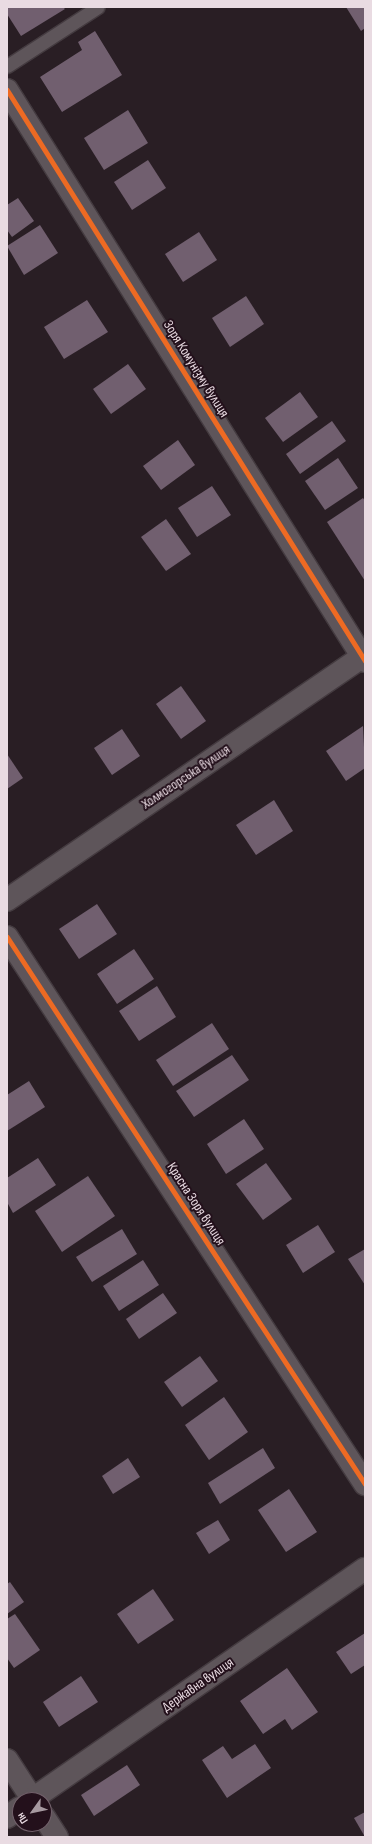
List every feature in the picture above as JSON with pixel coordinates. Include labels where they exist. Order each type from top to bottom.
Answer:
[{"type":"street","name":"Зоря Комунізму вулиця","points":[[7,90],[364,658]]},
{"type":"street","name":"Холмогорська вулиця","points":[[7,900],[364,658]]},
{"type":"street","name":"Красна Зоря вулиця","points":[[7,937],[365,1484]]},
{"type":"street","name":"Державна вулиця","points":[[50,1792],[365,1570]]},
{"type":"street","points":[[7,1760],[25,1792]]},
{"type":"lane","points":[[7,66],[98,7]]},
{"type":"building","points":[[7,7],[63,7],[65,9],[21,36],[7,14]]},
{"type":"building","points":[[346,7],[365,7],[365,28],[361,31]]},
{"type":"building","points":[[95,31],[122,75],[62,112],[40,77],[82,50],[78,42]]},
{"type":"building","points":[[128,110],[148,143],[104,170],[84,138]]},
{"type":"building","points":[[148,160],[166,188],[132,210],[114,182]]},
{"type":"building","points":[[18,198],[34,221],[12,237],[7,230],[7,205]]},
{"type":"building","points":[[40,225],[58,253],[24,275],[7,246]]},
{"type":"building","points":[[199,232],[217,260],[183,282],[165,254]]},
{"type":"building","points":[[246,296],[264,324],[230,347],[212,318]]},
{"type":"building","points":[[87,300],[108,332],[64,359],[44,327]]},
{"type":"building","points":[[128,364],[146,389],[111,414],[93,389]]},
{"type":"building","points":[[300,392],[318,417],[283,442],[265,418]]},
{"type":"building","points":[[332,421],[346,441],[300,474],[286,454]]},
{"type":"building","points":[[178,440],[195,465],[161,490],[143,466]]},
{"type":"building","points":[[338,458],[358,488],[325,510],[305,481]]},
{"type":"building","points":[[212,486],[231,515],[197,537],[178,508]]},
{"type":"building","points":[[363,498],[365,501],[365,581],[327,522]]},
{"type":"building","points":[[166,519],[191,554],[166,571],[141,537]]},
{"type":"building","points":[[181,686],[206,721],[181,739],[156,704]]},
{"type":"building","points":[[363,726],[365,768],[346,781],[326,751]]},
{"type":"building","points":[[122,729],[140,756],[112,775],[94,748]]},
{"type":"building","points":[[7,754],[23,778],[7,789]]},
{"type":"building","points":[[274,800],[293,831],[256,855],[236,825]]},
{"type":"building","points":[[97,904],[117,934],[79,959],[59,929]]},
{"type":"building","points":[[134,949],[154,979],[117,1004],[97,974]]},
{"type":"building","points":[[157,986],[176,1017],[139,1041],[119,1011]]},
{"type":"building","points":[[212,1023],[229,1049],[173,1086],[156,1060]]},
{"type":"building","points":[[232,1055],[249,1080],[194,1117],[176,1091]]},
{"type":"building","points":[[29,1081],[45,1107],[7,1131],[7,1095]]},
{"type":"building","points":[[244,1119],[264,1149],[226,1174],[207,1144]]},
{"type":"building","points":[[38,1158],[56,1185],[13,1213],[7,1202],[7,1178]]},
{"type":"building","points":[[266,1163],[292,1199],[263,1220],[236,1184]]},
{"type":"building","points":[[88,1176],[115,1216],[62,1252],[35,1211]]},
{"type":"building","points":[[318,1225],[335,1252],[303,1273],[286,1245]]},
{"type":"building","points":[[122,1229],[137,1254],[92,1282],[76,1257]]},
{"type":"building","points":[[365,1249],[365,1285],[348,1259]]},
{"type":"building","points":[[143,1260],[159,1285],[119,1311],[103,1286]]},
{"type":"building","points":[[163,1293],[177,1313],[139,1339],[126,1319]]},
{"type":"building","points":[[200,1356],[218,1381],[182,1407],[164,1382]]},
{"type":"building","points":[[224,1397],[248,1432],[209,1460],[185,1425]]},
{"type":"building","points":[[263,1448],[275,1468],[220,1504],[208,1483]]},
{"type":"building","points":[[128,1458],[140,1477],[113,1494],[102,1476]]},
{"type":"building","points":[[289,1489],[317,1532],[286,1552],[258,1510]]},
{"type":"building","points":[[218,1520],[230,1540],[209,1554],[196,1533]]},
{"type":"building","points":[[10,1582],[24,1602],[7,1614],[7,1584]]},
{"type":"building","points":[[153,1589],[174,1620],[138,1644],[117,1614]]},
{"type":"building","points":[[15,1614],[40,1650],[14,1668],[7,1658],[7,1619]]},
{"type":"building","points":[[365,1633],[365,1665],[351,1674],[336,1652]]},
{"type":"building","points":[[287,1668],[318,1712],[292,1730],[285,1719],[263,1734],[240,1701]]},
{"type":"building","points":[[81,1676],[98,1702],[59,1727],[43,1702]]},
{"type":"building","points":[[255,1744],[271,1768],[227,1798],[202,1760],[223,1746],[232,1759]]},
{"type":"building","points":[[127,1765],[140,1785],[94,1816],[81,1795]]},
{"type":"building","points":[[365,1812],[365,1837],[354,1818]]},
{"type":"cycle path","points":[[7,90],[365,661]]},
{"type":"cycle path","points":[[7,937],[365,1484]]}]
